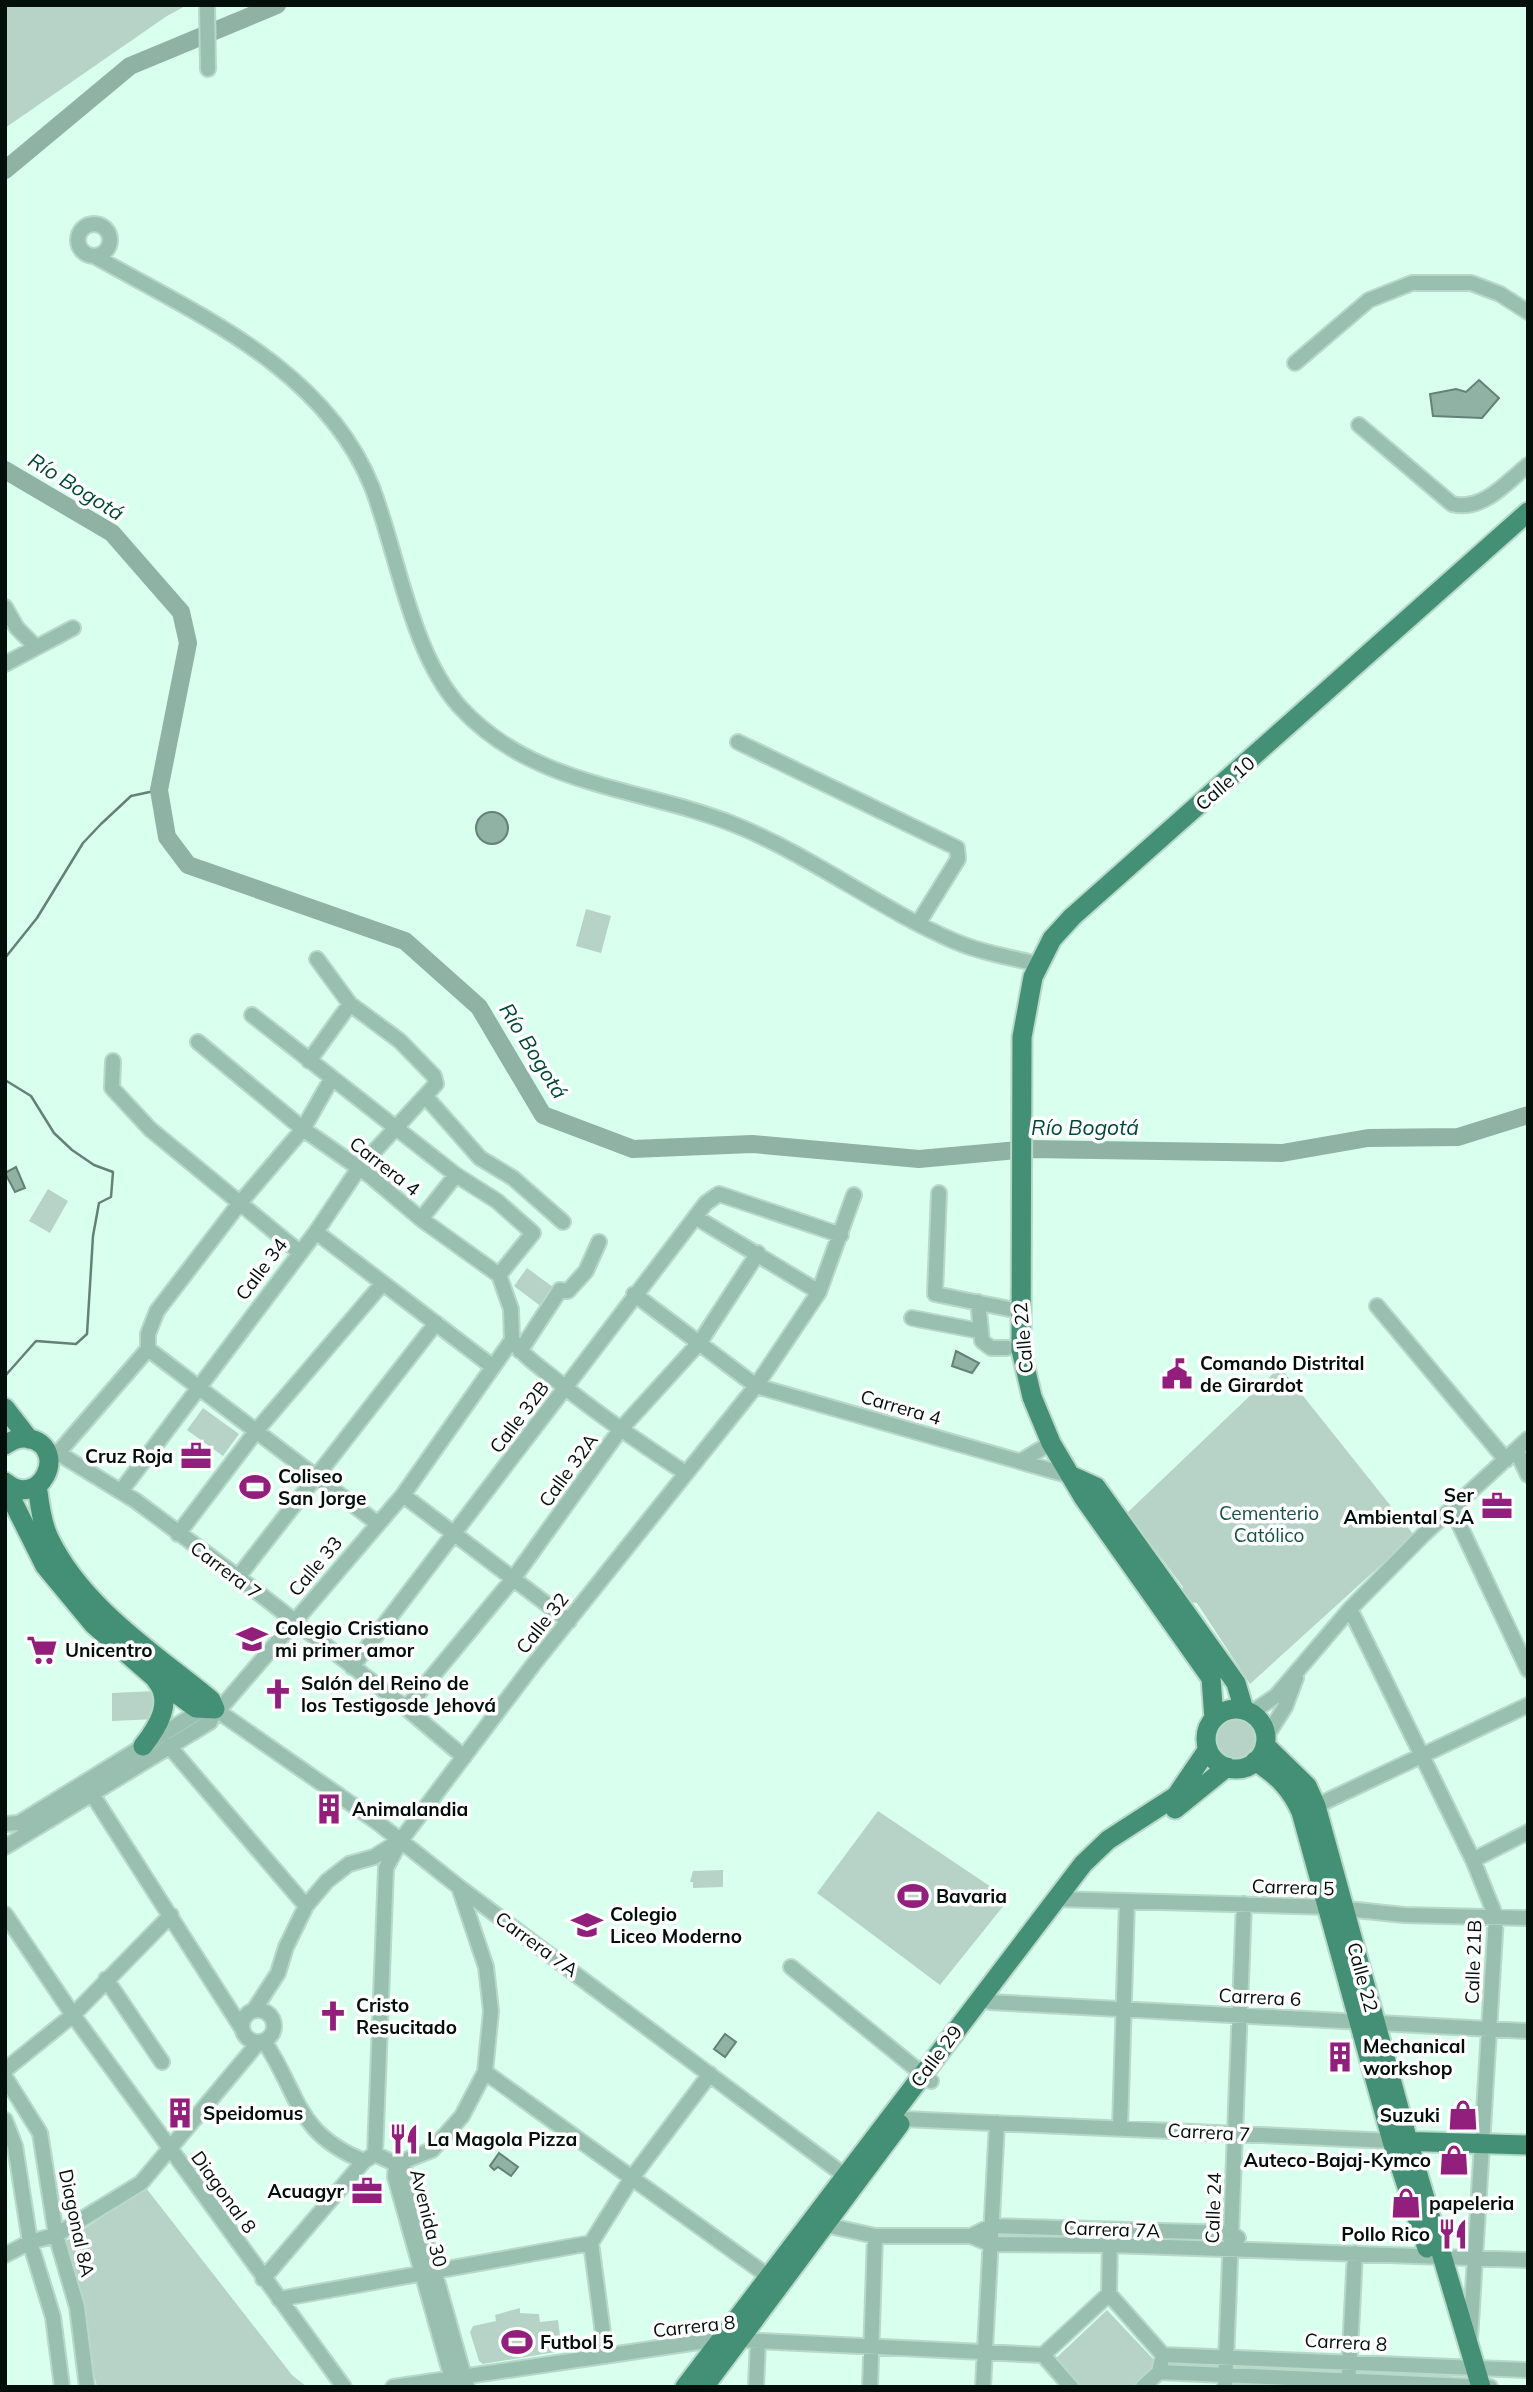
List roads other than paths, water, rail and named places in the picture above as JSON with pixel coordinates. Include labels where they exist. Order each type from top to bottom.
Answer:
[{"type":"main road","name":"Calle 10","points":[[1020,1110],[1023,1037],[1039,964],[1052,939],[1072,917],[1528,512]]},
{"type":"main road","name":"Calle 22","points":[[1020,1110],[1019,1311],[1025,1375],[1051,1443],[1074,1477],[1083,1497],[1201,1659],[1211,1678],[1214,1718]]},
{"type":"main road","points":[[5,1408],[44,1446],[49,1468],[37,1486],[21,1490],[5,1484]]},
{"type":"main road","points":[[5,1445],[17,1438],[44,1446]]},
{"type":"main road","name":"Calle 22","points":[[1074,1477],[1096,1487],[1236,1683],[1248,1711]]},
{"type":"main road","name":"Carrera 7A","points":[[5,1484],[45,1566],[93,1624],[151,1674],[197,1707],[215,1709]]},
{"type":"main road","name":"Carrera 7A","points":[[37,1486],[48,1537],[85,1588],[109,1616],[211,1700],[215,1709]]},
{"type":"main road","points":[[144,1746],[160,1720],[164,1705],[163,1689],[151,1674]]},
{"type":"main road","points":[[1228,1710],[1248,1711],[1262,1723],[1262,1748],[1237,1769],[1227,1767],[1219,1763],[1208,1749],[1207,1733],[1214,1718],[1228,1710]]},
{"type":"main road","name":"Calle 22","points":[[1262,1748],[1307,1786],[1316,1806],[1336,1907],[1367,2022],[1400,2141],[1473,2380]]},
{"type":"main road","name":"Calle 22","points":[[1262,1748],[1301,1812],[1336,1907]]},
{"type":"main road","name":"Calle 29","points":[[928,2077],[990,2002],[1063,1900],[1083,1864],[1108,1840],[1176,1796],[1208,1749]]},
{"type":"main road","name":"Calle 29","points":[[685,2387],[739,2340],[768,2276],[850,2179],[1063,1900],[1091,1868],[1112,1850],[1186,1802],[1227,1767]]},
{"type":"main road","name":"Carrera 7","points":[[1400,2141],[1528,2145]]},
{"type":"main road","name":"Calle 29","points":[[704,2387],[826,2225],[850,2179]]},
{"type":"main road","name":"Calle 22","points":[[1436,2256],[1470,2348],[1473,2380]]},
{"type":"street","points":[[207,5],[208,69]]},
{"type":"street","points":[[94,256],[245,343],[313,397],[354,452],[371,485],[424,652],[459,706],[477,723],[518,752],[570,778],[632,792],[742,828],[954,941],[1039,964]]},
{"type":"street","points":[[1295,363],[1369,300],[1412,282],[1471,283],[1500,294],[1528,312]]},
{"type":"street","points":[[1359,425],[1452,504],[1466,508],[1486,499],[1528,465]]},
{"type":"street","points":[[5,607],[17,628],[35,646]]},
{"type":"street","points":[[5,664],[73,628]]},
{"type":"street","points":[[737,742],[957,848],[958,859],[919,922]]},
{"type":"street","points":[[309,1061],[350,1004],[317,959]]},
{"type":"street","name":"Calle 34","points":[[121,1491],[298,1251],[316,1232],[359,1168],[436,1084],[434,1076],[400,1041],[350,1004]]},
{"type":"street","points":[[252,1015],[456,1175],[497,1201],[533,1233],[499,1275],[511,1309],[516,1345],[565,1388],[620,1430],[684,1472]]},
{"type":"street","name":"Carrera 4","points":[[198,1042],[303,1129],[359,1168],[421,1219],[499,1275]]},
{"type":"street","points":[[113,1061],[112,1088],[150,1129],[298,1251]]},
{"type":"street","points":[[44,1446],[148,1349],[152,1320],[239,1204],[303,1129],[332,1078]]},
{"type":"street","points":[[426,1097],[480,1158],[513,1178],[563,1222]]},
{"type":"street","points":[[421,1219],[456,1175]]},
{"type":"street","points":[[939,1193],[935,1294],[1019,1311]]},
{"type":"street","name":"Calle 32B","points":[[352,1667],[706,1203],[719,1194],[841,1235]]},
{"type":"street","name":"Calle 32","points":[[370,2158],[386,1868],[401,1840],[464,1757],[684,1472],[756,1386],[820,1292],[855,1195]]},
{"type":"street","points":[[697,1218],[820,1292]]},
{"type":"street","points":[[316,1232],[493,1367]]},
{"type":"street","name":"Calle 33","points":[[5,1824],[19,1823],[195,1714],[215,1709],[225,1703],[403,1495],[493,1367],[516,1345],[560,1290],[568,1291],[577,1283],[599,1242]]},
{"type":"street","name":"Calle 32A","points":[[406,1708],[513,1579],[620,1430],[700,1342],[758,1253]]},
{"type":"street","points":[[178,1534],[257,1430],[383,1283]]},
{"type":"street","name":"Carrera 4","points":[[634,1294],[756,1386],[1074,1477]]},
{"type":"street","points":[[978,1301],[982,1341],[991,1348],[1007,1348]]},
{"type":"street","points":[[1377,1306],[1528,1475]]},
{"type":"street","points":[[912,1318],[981,1331]]},
{"type":"street","points":[[238,1577],[436,1323]]},
{"type":"street","points":[[148,1349],[377,1523]]},
{"type":"street","points":[[1248,1711],[1276,1696],[1350,1609],[1424,1534],[1453,1511],[1528,1439]]},
{"type":"street","points":[[1021,1461],[1051,1443]]},
{"type":"street","name":"Carrera 7","points":[[44,1446],[121,1491],[238,1577],[406,1708],[464,1757]]},
{"type":"street","points":[[403,1495],[569,1621]]},
{"type":"street","points":[[1453,1511],[1528,1670]]},
{"type":"street","name":"Calle 21B","points":[[1350,1609],[1473,1860],[1496,1917],[1470,2348]]},
{"type":"street","points":[[1262,1748],[1285,1706],[1299,1670]]},
{"type":"street","points":[[1316,1806],[1528,1705]]},
{"type":"street","name":"Calle 33","points":[[5,1847],[209,1722],[215,1709]]},
{"type":"street","name":"Carrera 7A","points":[[215,1709],[401,1840],[459,1887],[850,2179]]},
{"type":"street","points":[[169,1746],[306,1906]]},
{"type":"street","points":[[92,1794],[231,2009],[252,2029],[276,2060],[300,2113],[322,2138],[370,2158],[396,2164],[432,2150],[462,2116],[485,2072],[491,2011],[486,1967],[459,1887]]},
{"type":"street","points":[[1473,1860],[1528,1832]]},
{"type":"street","points":[[5,2255],[30,2242],[56,2235],[141,2183],[244,2060],[252,2029],[306,1906],[327,1881],[349,1864],[374,1857],[401,1840]]},
{"type":"street","name":"Carrera 5","points":[[1063,1900],[1336,1907],[1404,1914],[1528,1918]]},
{"type":"street","points":[[1120,2128],[1126,1901]]},
{"type":"street","name":"Calle 24","points":[[1226,2382],[1244,1904]]},
{"type":"street","name":"Diagonal 8","points":[[5,1914],[170,2151],[344,2387]]},
{"type":"street","points":[[5,2070],[73,2015],[171,1915]]},
{"type":"street","points":[[792,1967],[928,2077]]},
{"type":"street","points":[[106,1979],[162,2062]]},
{"type":"street","points":[[272,1984],[276,2060]]},
{"type":"street","name":"Carrera 6","points":[[990,2002],[1528,2031]]},
{"type":"street","points":[[252,2029],[272,2022]]},
{"type":"street","points":[[252,2029],[272,2022]]},
{"type":"street","points":[[485,2072],[768,2276]]},
{"type":"street","points":[[606,2356],[591,2243],[631,2179],[710,2074]]},
{"type":"street","name":"Diagonal 8A","points":[[5,2077],[40,2133],[56,2235],[77,2307],[88,2387]]},
{"type":"street","name":"Carrera 7","points":[[897,2117],[1400,2141]]},
{"type":"street","points":[[5,2120],[15,2146],[30,2242],[53,2317],[62,2387]]},
{"type":"street","points":[[983,2387],[997,2123]]},
{"type":"street","points":[[263,2279],[370,2158]]},
{"type":"street","name":"Avenida 30","points":[[396,2164],[395,2177],[429,2271],[459,2382]]},
{"type":"street","name":"Carrera 7A","points":[[826,2225],[875,2236],[971,2236],[990,2244],[1111,2245],[1528,2259]]},
{"type":"street","name":"Carrera 7A","points":[[971,2236],[990,2226],[1231,2233]]},
{"type":"street","points":[[1110,2228],[1109,2294],[1163,2355],[1160,2372],[1143,2387]]},
{"type":"street","points":[[1231,2233],[1250,2249]]},
{"type":"street","points":[[870,2387],[875,2236]]},
{"type":"street","points":[[279,2299],[591,2243]]},
{"type":"street","points":[[1349,2384],[1355,2253]]},
{"type":"street","points":[[1072,2387],[1043,2355],[1109,2294]]},
{"type":"street","points":[[739,2340],[757,2387]]},
{"type":"street","name":"Carrera 8","points":[[393,2387],[459,2382],[606,2356],[739,2340],[1043,2355]]},
{"type":"street","name":"Carrera 8","points":[[1163,2355],[1350,2362],[1473,2380],[1490,2387]]},
{"type":"street","name":"Carrera 8","points":[[1160,2372],[1226,2382],[1349,2384],[1473,2380],[1528,2370]]},
{"type":"waterway","name":"Río Bogotá","points":[[5,170],[130,66],[277,5]]},
{"type":"waterway","name":"Río Bogotá","points":[[5,470],[112,533],[181,612],[188,643],[159,790],[167,837],[188,865],[405,941],[479,1007],[543,1115],[633,1149],[752,1144],[919,1159],[1030,1149],[1282,1153],[1368,1138],[1458,1137],[1528,1115]]},
{"type":"waterway","points":[[5,958],[37,918],[83,843],[131,796],[159,790]]},
{"type":"waterway","points":[[5,1080],[31,1096],[54,1133],[72,1150],[94,1165],[113,1172],[111,1197],[99,1203],[93,1236],[87,1334],[76,1344],[36,1341],[5,1376]]},
{"type":"place","name":"Comando Distrital de Girardot","points":[[1177,1374]]},
{"type":"place","name":"Cruz Roja","points":[[196,1456]]},
{"type":"place","name":"Coliseo San Jorge","points":[[255,1487]]},
{"type":"place","name":"Ser Ambiental S.A","points":[[1497,1506]]},
{"type":"place","name":"Colegio Cristiano mi primer amor","points":[[252,1639]]},
{"type":"place","name":"Unicentro","points":[[42,1650]]},
{"type":"place","name":"Salón del Reino de los Testigosde Jehová","points":[[278,1694]]},
{"type":"place","name":"Animalandia","points":[[329,1809]]},
{"type":"place","name":"Bavaria","points":[[913,1896]]},
{"type":"place","name":"Colegio Liceo Moderno","points":[[587,1925]]},
{"type":"place","name":"Cristo Resucitado","points":[[333,2016]]},
{"type":"place","name":"Mechanical workshop","points":[[1340,2057]]},
{"type":"place","name":"Speidomus","points":[[180,2113]]},
{"type":"place","name":"Suzuki","points":[[1463,2115]]},
{"type":"place","name":"La Magola Pizza","points":[[404,2139]]},
{"type":"place","name":"Auteco-Bajaj-Kymco","points":[[1454,2160]]},
{"type":"place","name":"Acuagyr","points":[[367,2191]]},
{"type":"place","name":"papeleria","points":[[1406,2203]]},
{"type":"place","name":"Pollo Rico","points":[[1453,2234]]},
{"type":"place","name":"Futbol 5","points":[[517,2342]]},
{"type":"park label","name":"Cementerio Católico","points":[[1269,1524]]}]
